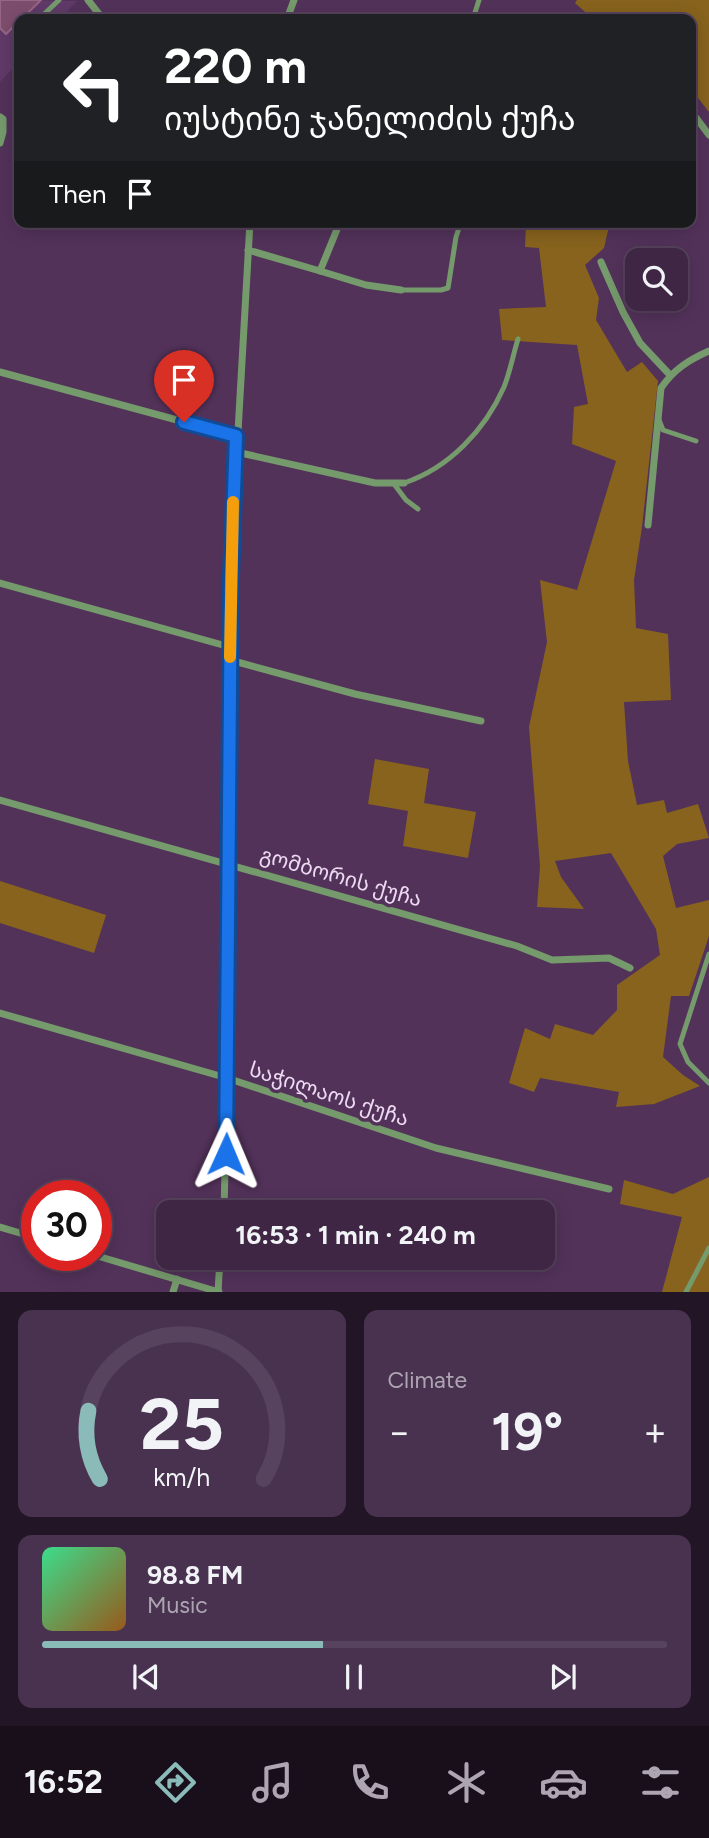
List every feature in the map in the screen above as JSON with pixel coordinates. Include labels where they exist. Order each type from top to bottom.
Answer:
[{"type":"street","points":[[88,0],[99,14]]},
{"type":"street","points":[[0,117],[3,119],[0,143]]},
{"type":"street","points":[[696,118],[709,135]]},
{"type":"street","points":[[224,1200],[230,647],[236,436],[250,228]]},
{"type":"street","points":[[320,271],[338,228]]},
{"type":"street","points":[[248,250],[366,285],[401,290]]},
{"type":"street","points":[[601,262],[640,343],[670,374]]},
{"type":"street","points":[[648,525],[660,388],[670,374],[686,362],[709,351]]},
{"type":"street","points":[[0,372],[236,436]]},
{"type":"street","points":[[236,452],[375,483],[404,483]]},
{"type":"street","points":[[0,583],[230,647]]},
{"type":"street","points":[[230,660],[368,698],[481,722]]},
{"type":"street","name":"გომბორის ქუჩა","points":[[0,800],[517,946],[552,960],[609,958],[630,968]]},
{"type":"street","name":"საჭილაოს ქუჩა","points":[[0,1013],[227,1078],[457,1154],[609,1189]]},
{"type":"street","points":[[0,1227],[21,1233]]},
{"type":"street","points":[[112,1260],[218,1292],[219,1270]]},
{"type":"street","points":[[173,1292],[177,1279]]},
{"type":"lane","points":[[44,14],[59,0]]},
{"type":"lane","points":[[401,290],[448,288],[459,228]]},
{"type":"lane","points":[[404,483],[438,468],[459,450],[487,416],[504,386],[517,339]]},
{"type":"lane","points":[[657,414],[663,430],[696,441]]},
{"type":"lane","points":[[394,484],[406,500],[418,509]]},
{"type":"lane","points":[[709,954],[680,1044],[688,1062],[709,1083]]},
{"type":"lane","points":[[686,1292],[709,1248]]},
{"type":"shaded area","points":[[0,0],[77,1],[65,14],[14,14],[14,67],[0,82]]},
{"type":"shaded area","points":[[577,0],[709,0],[709,112],[696,95],[696,14],[587,14],[575,3]]},
{"type":"shaded area","points":[[526,228],[609,228],[604,248],[585,265],[599,298],[596,320],[627,372],[642,362],[658,381],[634,580],[636,628],[668,634],[671,700],[624,702],[628,761],[637,805],[664,800],[667,813],[698,804],[709,838],[677,844],[663,856],[676,908],[709,900],[709,936],[689,996],[671,996],[663,1057],[700,1086],[654,1104],[616,1107],[619,1092],[540,1078],[534,1092],[509,1083],[525,1028],[550,1039],[555,1024],[593,1035],[617,1010],[617,985],[660,955],[656,929],[611,853],[555,861],[561,877],[584,909],[537,907],[540,866],[529,727],[547,642],[540,580],[577,590],[616,461],[572,444],[574,407],[588,404],[577,345],[502,340],[499,309],[546,307],[539,248],[525,247]]},
{"type":"shaded area","points":[[375,759],[429,769],[424,803],[476,812],[468,858],[403,846],[408,811],[368,804]]},
{"type":"shaded area","points":[[0,881],[106,915],[94,953],[0,923]]},
{"type":"shaded area","points":[[709,1177],[709,1292],[662,1292],[682,1217],[620,1204],[624,1180],[673,1194]]},
{"type":"building","points":[[0,0],[41,0],[27,14],[14,14],[14,26],[6,34],[0,28]]},
{"type":"slow traffic","points":[[230,657],[233,502]]},
{"type":"route","points":[[184,422],[236,436],[231,554],[226,1154]]}]
